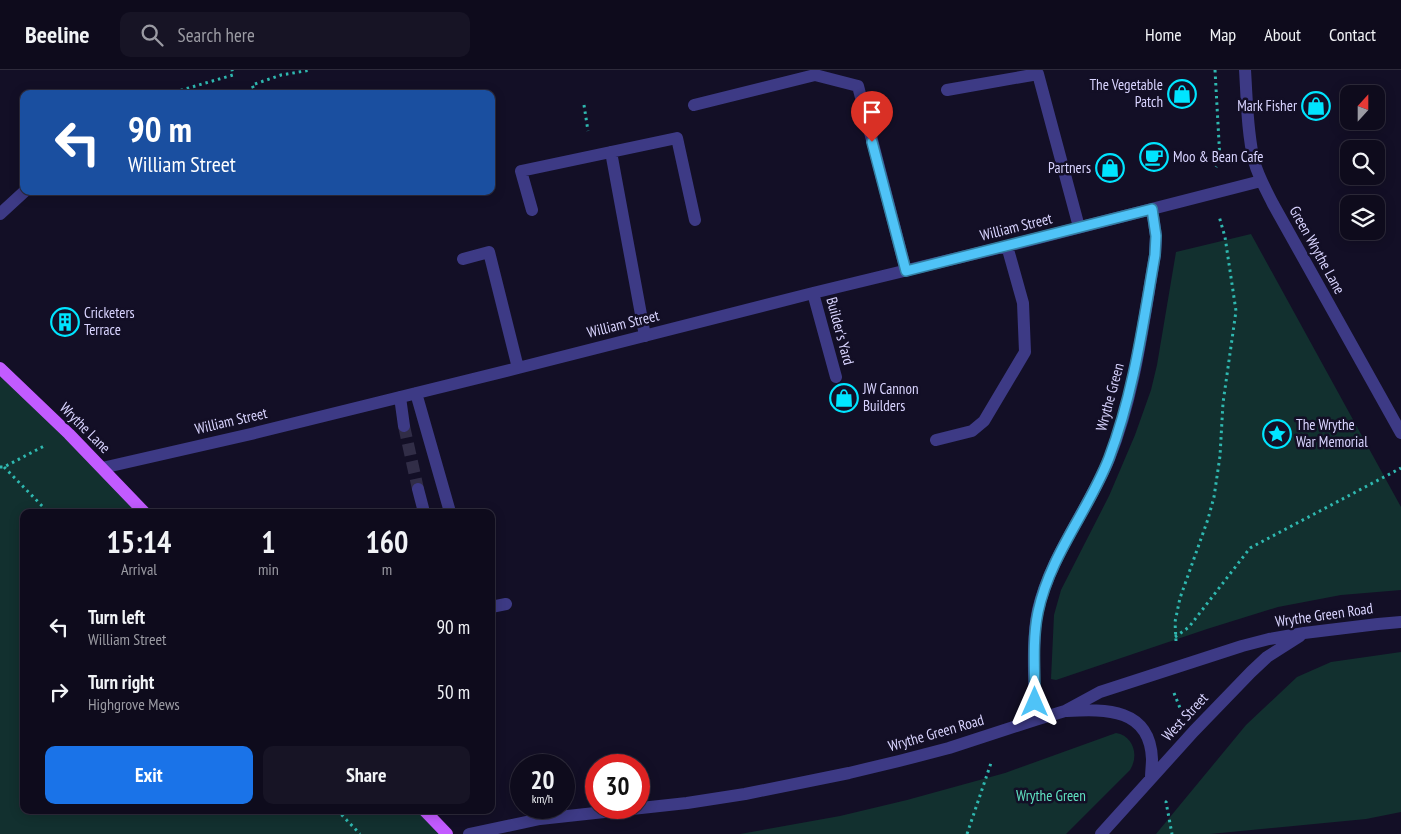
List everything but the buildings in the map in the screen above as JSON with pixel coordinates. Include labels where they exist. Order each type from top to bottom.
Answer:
[{"type":"main road","name":"Wrythe Lane","points":[[0,368],[69,434],[141,509]]},
{"type":"main road","points":[[428,814],[447,834]]},
{"type":"street","name":"Green Wrythe Lane","points":[[1245,70],[1250,143],[1261,181],[1401,433]]},
{"type":"street","points":[[694,105],[815,72],[858,86],[906,271]]},
{"type":"street","points":[[947,90],[1038,74],[1079,227]]},
{"type":"street","points":[[532,210],[521,171],[677,138],[694,220]]},
{"type":"street","points":[[611,152],[644,336]]},
{"type":"street","points":[[1152,209],[1261,181]]},
{"type":"street","points":[[0,214],[20,195]]},
{"type":"street","name":"William Street","points":[[102,468],[518,368],[1152,209]]},
{"type":"street","name":"Wrythe Green","points":[[1035,720],[1035,630],[1038,610],[1054,565],[1091,497],[1109,459],[1130,395],[1155,255],[1156,236],[1152,209]]},
{"type":"street","points":[[936,440],[972,431],[984,421],[1025,352],[1023,303],[1007,246]]},
{"type":"street","points":[[463,259],[489,252],[518,368]]},
{"type":"street","name":"Builder's Yard","points":[[813,293],[836,377]]},
{"type":"street","points":[[416,393],[449,509]]},
{"type":"street","points":[[400,397],[404,426]]},
{"type":"street","points":[[418,489],[423,509]]},
{"type":"street","points":[[495,606],[506,604]]},
{"type":"street","name":"Wrythe Green Road","points":[[469,834],[540,819],[686,803],[788,786],[899,762],[1065,711],[1100,692],[1125,682],[1242,646],[1304,633],[1401,622]]},
{"type":"street","name":"West Street","points":[[1100,834],[1200,724],[1251,672],[1268,657],[1304,633]]},
{"type":"street","points":[[1065,711],[1094,710],[1113,712],[1133,719],[1141,726],[1148,739],[1152,758],[1151,778]]},
{"type":"path","points":[[182,90],[233,75],[232,70]]},
{"type":"path","points":[[254,90],[252,85],[281,75],[311,70]]},
{"type":"path","points":[[1215,70],[1220,160],[1215,170]]},
{"type":"path","points":[[1219,216],[1225,237],[1236,311],[1223,403],[1220,456],[1214,497],[1180,598],[1174,622],[1175,637],[1189,627],[1250,548],[1401,468]]},
{"type":"path","points":[[45,509],[2,467],[69,434]]},
{"type":"path","points":[[1171,686],[1183,714]]},
{"type":"path","points":[[967,834],[994,754],[996,732]]},
{"type":"path","points":[[1172,795],[1166,802],[1172,834]]},
{"type":"path","points":[[341,814],[360,834]]},
{"type":"green space","points":[[1251,234],[1401,507],[1401,590],[1341,595],[1278,607],[1056,680],[1051,679],[1054,615],[1061,590],[1109,496],[1135,435],[1151,390],[1176,252]]},
{"type":"green space","points":[[0,368],[141,509],[20,509],[20,814],[428,814],[447,834],[0,834]]},
{"type":"green space","points":[[1401,652],[1401,812],[1366,819],[1210,834],[1156,834],[1246,725],[1297,677],[1331,662]]},
{"type":"green space","name":"Wrythe Green","points":[[1116,733],[1131,742],[1134,753],[1133,765],[1066,834],[740,834],[840,816],[907,800],[1005,773]]},
{"type":"tunnel","points":[[404,426],[418,489]]},
{"type":"place","name":"The Vegetable Patch","points":[[1182,94]]},
{"type":"place","name":"Mark Fisher","points":[[1316,106]]},
{"type":"place","name":"Moo & Bean Cafe","points":[[1154,157]]},
{"type":"place","name":"Partners","points":[[1110,168]]},
{"type":"place","name":"Cricketers Terrace","points":[[65,322]]},
{"type":"place","name":"JW Cannon Builders","points":[[844,398]]},
{"type":"place","name":"The Wrythe War Memorial","points":[[1277,434]]},
{"type":"route","points":[[872,142],[906,271],[1152,209],[1156,236],[1155,255],[1130,395],[1109,459],[1091,497],[1054,565],[1038,610],[1035,630],[1035,702]]}]
